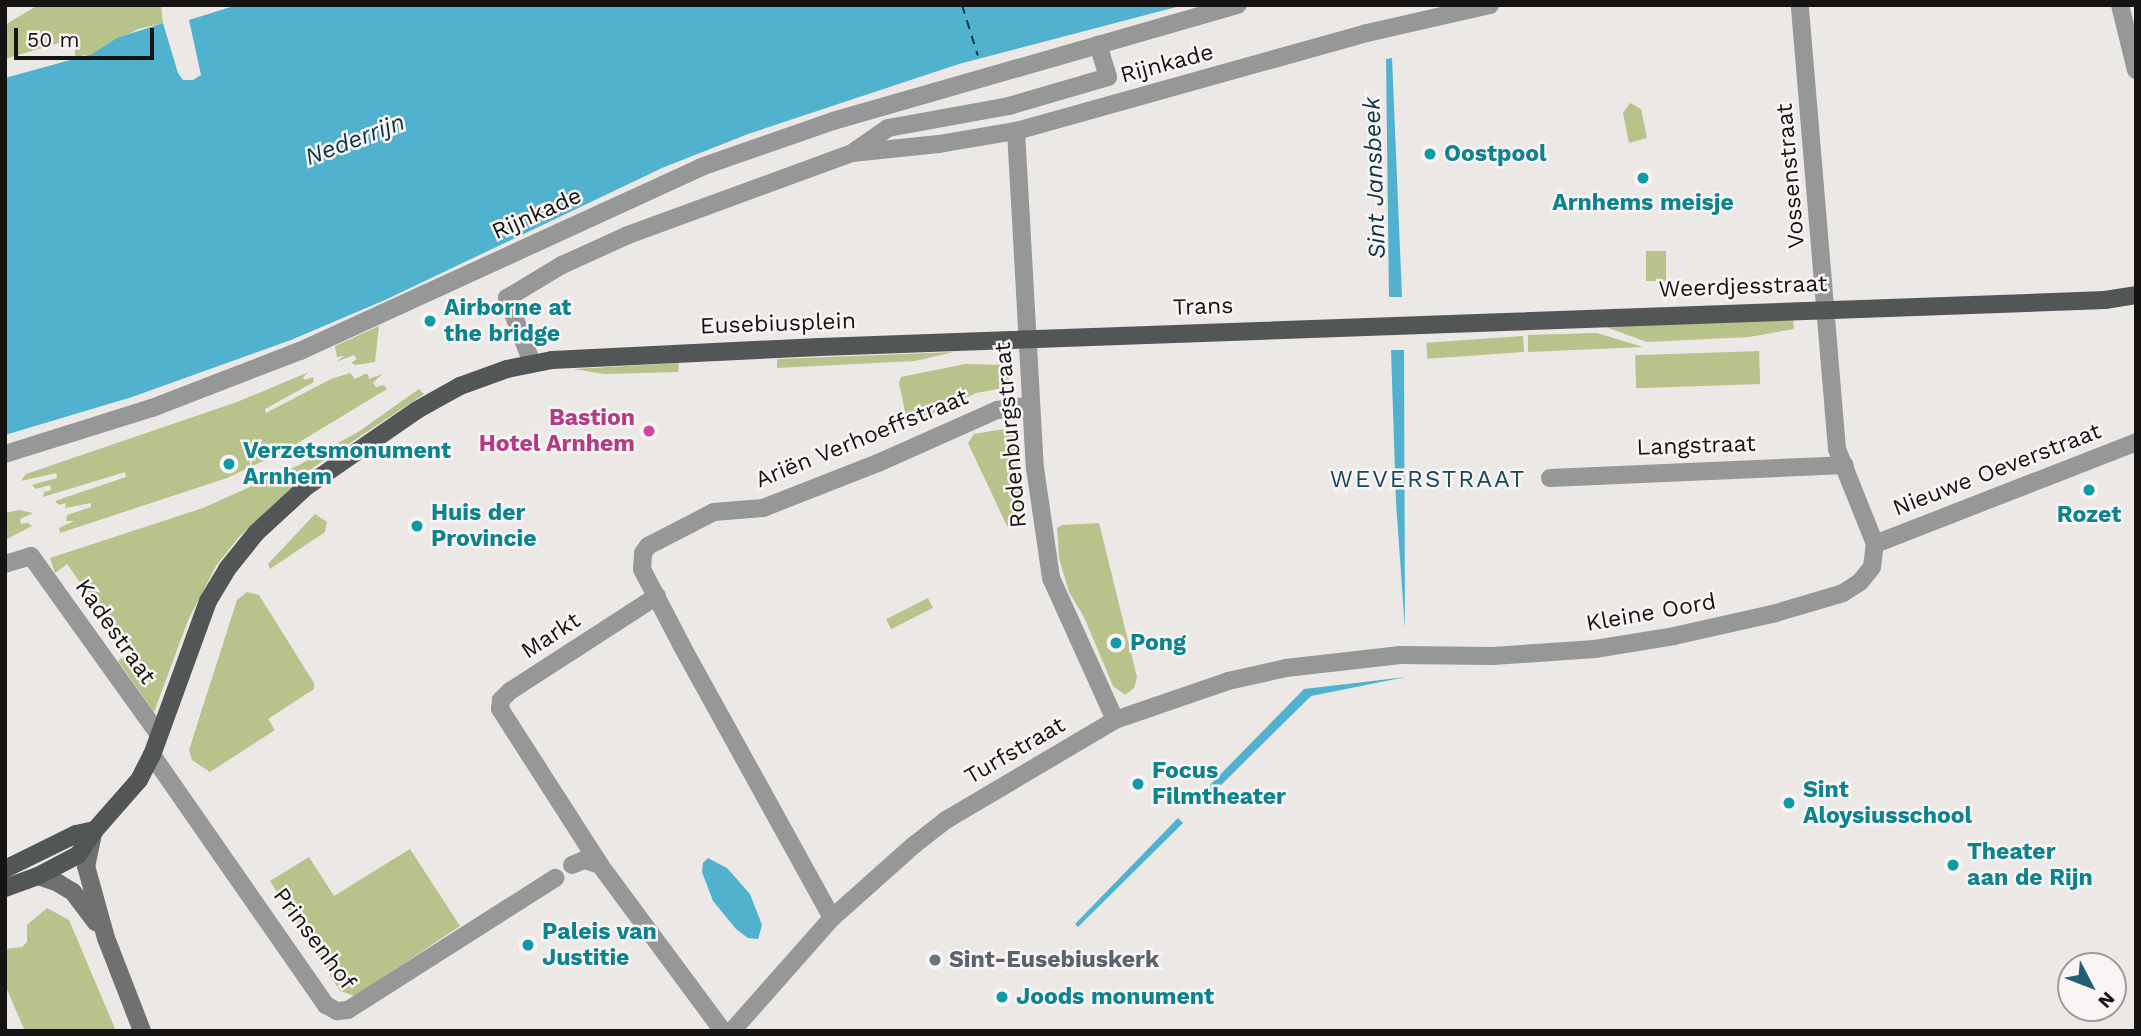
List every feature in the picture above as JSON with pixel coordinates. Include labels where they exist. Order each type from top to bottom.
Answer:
[{"type":"main road","name":"Weerdjesstraat","points":[[1382,324],[2105,300],[2136,295]]},
{"type":"main road","name":"Weerdjesstraat","points":[[2105,300],[2136,306]]},
{"type":"main road","name":"Trans","points":[[1027,340],[1382,324]]},
{"type":"main road","name":"Eusebiusplein","points":[[5,888],[38,876],[78,855],[95,830],[122,802],[152,755],[208,601],[227,569],[256,533],[307,486],[416,410],[486,375],[532,363],[614,356],[1027,340]]},
{"type":"main road","points":[[5,869],[76,834],[95,830]]},
{"type":"street","name":"Rijnkade","points":[[5,454],[152,408],[300,351],[701,167],[833,121],[1238,5]]},
{"type":"street","name":"Rijnkade","points":[[532,363],[507,298],[562,265],[628,235],[852,153],[939,144],[1016,131],[1367,33],[1490,5]]},
{"type":"street","name":"Vossenstraat","points":[[1800,5],[1837,449],[1875,544]]},
{"type":"street","points":[[2120,5],[2131,23],[2136,70]]},
{"type":"street","name":"Rijnkade","points":[[852,153],[888,128],[1009,106],[1108,77],[1098,44]]},
{"type":"street","name":"Rodenburgstraat","points":[[1016,131],[1031,405],[1040,510],[1051,578],[1115,720]]},
{"type":"street","name":"Ariën Verhoeffstraat","points":[[657,596],[642,569],[645,550],[714,512],[763,508],[878,463],[997,410],[1031,405]]},
{"type":"street","name":"Nieuwe Oeverstraat","points":[[1875,544],[2136,442]]},
{"type":"street","name":"Langstraat","points":[[1550,478],[1845,465]]},
{"type":"street","name":"Kleine Oord","points":[[1400,655],[1505,656],[1595,649],[1674,636],[1843,593],[1860,582],[1872,567],[1875,544]]},
{"type":"street","name":"Kadestraat","points":[[5,564],[31,556],[159,735]]},
{"type":"street","points":[[657,596],[704,689],[832,918]]},
{"type":"street","name":"Markt","points":[[657,596],[510,691],[501,701],[500,709],[600,865],[723,1031]]},
{"type":"street","name":"Turfstraat","points":[[732,1031],[832,918],[879,874],[946,820],[1115,720],[1228,681],[1310,665],[1400,655]]},
{"type":"street","name":"Prinsenhof","points":[[152,755],[326,1004],[337,1011],[348,1010],[555,878]]},
{"type":"street","points":[[95,830],[86,866],[106,938],[142,1031]]},
{"type":"street","points":[[572,865],[584,860],[600,865]]},
{"type":"street","points":[[38,876],[58,883],[81,899],[106,938]]},
{"type":"green space","points":[[38,5],[161,5],[163,23],[138,29],[92,54],[75,57],[75,47],[69,40],[5,59],[5,25]]},
{"type":"green space","points":[[1630,103],[1641,109],[1647,138],[1629,143],[1623,113]]},
{"type":"green space","points":[[1646,251],[1666,251],[1666,281],[1646,281]]},
{"type":"green space","points":[[1793,318],[1794,329],[1749,337],[1647,342],[1603,326]]},
{"type":"green space","points":[[379,326],[375,362],[355,365],[351,363],[357,359],[354,355],[336,362],[344,356],[337,357],[335,346]]},
{"type":"green space","points":[[1597,333],[1643,347],[1528,352],[1528,335]]},
{"type":"green space","points":[[1523,336],[1524,352],[1427,359],[1426,343]]},
{"type":"green space","points":[[1759,351],[1760,384],[1636,388],[1635,355]]},
{"type":"green space","points":[[954,352],[915,361],[777,368],[777,359]]},
{"type":"green space","points":[[679,363],[678,372],[604,374],[574,369]]},
{"type":"green space","points":[[965,364],[1006,365],[1009,368],[1009,387],[976,393],[908,426],[899,383],[901,377]]},
{"type":"green space","points":[[309,372],[303,377],[305,380],[313,377],[314,382],[265,409],[266,413],[331,379],[350,373],[355,379],[365,374],[368,374],[369,379],[382,374],[373,383],[376,387],[384,385],[387,389],[288,449],[227,478],[60,533],[59,528],[74,521],[66,521],[67,515],[91,507],[91,503],[65,508],[66,503],[59,505],[55,501],[126,477],[125,472],[43,497],[44,492],[51,490],[50,485],[36,489],[32,485],[57,478],[56,473],[21,481],[26,474],[237,402]]},
{"type":"green space","points":[[419,389],[424,394],[314,467],[239,537],[216,566],[189,618],[154,712],[118,661],[130,652],[67,564],[55,573],[50,558],[203,508],[299,465],[358,432]]},
{"type":"green space","points":[[1010,428],[1018,436],[1020,519],[1011,527],[1007,526],[968,443],[974,434]]},
{"type":"green space","points":[[19,510],[33,513],[20,519],[21,524],[28,523],[32,526],[5,540],[5,513]]},
{"type":"green space","points":[[315,514],[327,522],[325,532],[270,569],[268,564]]},
{"type":"green space","points":[[1099,523],[1137,677],[1134,688],[1125,695],[1113,686],[1084,617],[1069,592],[1059,558],[1057,528],[1062,525]]},
{"type":"green space","points":[[247,592],[259,595],[314,683],[314,689],[268,719],[275,730],[210,772],[192,760],[189,750],[237,600]]},
{"type":"green space","points":[[928,598],[933,608],[891,629],[886,619]]},
{"type":"green space","points":[[410,849],[460,926],[355,996],[340,991],[270,881],[309,857],[334,896]]},
{"type":"green space","points":[[47,908],[69,920],[116,1031],[25,1031],[5,985],[5,949],[22,947],[27,942],[27,925]]},
{"type":"water","name":"Nederrijn","points":[[237,5],[1184,5],[959,64],[748,134],[662,168],[385,300],[291,340],[132,397],[5,435],[5,78],[92,54],[117,38],[163,23],[178,73],[183,80],[193,80],[201,75],[189,20]]},
{"type":"water","points":[[1392,58],[1402,297],[1389,297],[1386,59]]},
{"type":"water","points":[[1391,350],[1404,350],[1405,629],[1396,503]]},
{"type":"water","points":[[1406,677],[1311,696],[1214,792],[1208,787],[1304,689]]},
{"type":"water","points":[[1178,818],[1183,823],[1078,927],[1075,924]]},
{"type":"water","points":[[708,858],[727,868],[750,894],[762,925],[758,939],[748,938],[736,929],[713,901],[702,872],[703,863]]},
{"type":"ferry route","points":[[962,5],[978,56]]},
{"type":"place","name":"Oostpool","points":[[1430,154]]},
{"type":"place","name":"Arnhems meisje","points":[[1643,178]]},
{"type":"place","name":"Airborne at the bridge","points":[[430,321]]},
{"type":"place","name":"Bastion Hotel Arnhem","points":[[649,431]]},
{"type":"place","name":"Verzetsmonument Arnhem","points":[[229,464]]},
{"type":"place","name":"Rozet","points":[[2089,490]]},
{"type":"place","name":"Huis der Provincie","points":[[417,526]]},
{"type":"place","name":"Pong","points":[[1116,643]]},
{"type":"place","name":"Focus Filmtheater","points":[[1138,784]]},
{"type":"place","name":"Sint Aloysiusschool","points":[[1789,803]]},
{"type":"place","name":"Theater aan de Rijn","points":[[1953,865]]},
{"type":"place","name":"Paleis van Justitie","points":[[528,945]]},
{"type":"place","name":"Sint-Eusebiuskerk","points":[[935,960]]},
{"type":"place","name":"Joods monument","points":[[1002,997]]},
{"type":"district","name":"WEVERSTRAAT","points":[[1428,480]]},
{"type":"water label","name":"Sint Jansbeek","points":[[1375,178]]}]
